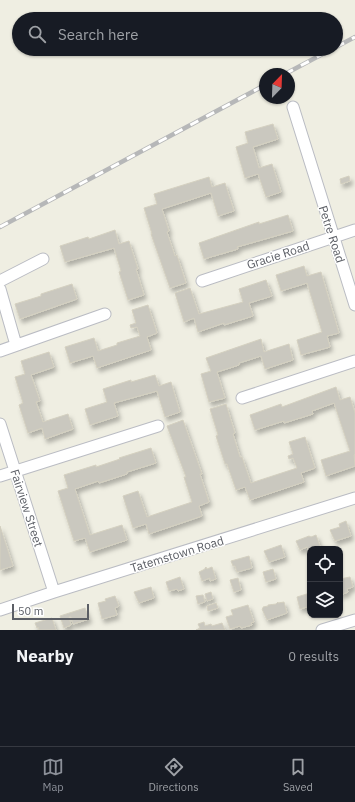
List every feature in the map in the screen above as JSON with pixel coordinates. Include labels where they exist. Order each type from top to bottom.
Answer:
[{"type":"street","name":"Petre Road","points":[[293,107],[309,163],[355,305]]},
{"type":"street","name":"Gracie Road","points":[[202,281],[355,230]]},
{"type":"street","points":[[0,281],[43,259]]},
{"type":"street","points":[[0,289],[16,345]]},
{"type":"street","points":[[0,351],[105,314]]},
{"type":"street","points":[[242,398],[355,361]]},
{"type":"street","name":"Fairview Street","points":[[0,424],[54,592]]},
{"type":"street","points":[[0,476],[158,426]]},
{"type":"street","name":"Tatemstown Road","points":[[0,610],[355,498]]},
{"type":"street","points":[[322,630],[355,620]]},
{"type":"building","points":[[273,124],[278,139],[253,147],[259,168],[272,164],[281,192],[266,197],[258,174],[245,178],[236,147],[248,143],[245,132]]},
{"type":"building","points":[[349,176],[350,181],[341,184],[340,179]]},
{"type":"building","points":[[209,177],[212,187],[225,183],[234,211],[218,216],[211,193],[162,209],[169,231],[167,232],[175,256],[177,255],[186,283],[170,288],[151,234],[144,208],[157,204],[154,194]]},
{"type":"building","points":[[288,215],[293,231],[237,247],[238,249],[204,259],[199,243],[259,222],[259,224]]},
{"type":"building","points":[[115,230],[119,244],[129,241],[144,295],[128,300],[119,272],[121,271],[114,248],[65,262],[60,246],[88,237],[89,239]]},
{"type":"building","points":[[304,266],[307,276],[321,272],[339,333],[327,336],[330,347],[301,355],[297,340],[322,332],[307,283],[281,291],[276,275]]},
{"type":"building","points":[[266,280],[272,296],[249,303],[253,316],[224,325],[224,323],[198,332],[194,318],[184,322],[175,293],[190,288],[199,314],[243,302],[239,289]]},
{"type":"building","points":[[72,284],[77,299],[20,319],[15,304]]},
{"type":"building","points":[[148,305],[157,333],[147,337],[151,350],[97,368],[93,356],[70,363],[65,347],[94,338],[98,351],[140,336],[137,327],[131,328],[130,325],[136,323],[132,310]]},
{"type":"building","points":[[261,339],[264,352],[289,344],[293,360],[265,369],[261,356],[217,372],[225,398],[209,402],[201,374],[211,371],[206,358]]},
{"type":"building","points":[[49,352],[54,367],[31,375],[40,401],[36,402],[43,422],[68,414],[73,429],[45,439],[42,428],[28,433],[19,405],[23,403],[15,377],[25,374],[21,361]]},
{"type":"building","points":[[155,375],[159,386],[171,382],[180,412],[165,417],[157,391],[114,403],[118,416],[90,425],[85,409],[107,402],[103,389],[131,380],[131,382]]},
{"type":"building","points":[[336,387],[340,400],[350,397],[355,413],[355,466],[326,476],[321,460],[350,451],[334,403],[312,411],[313,414],[255,430],[250,415],[281,404],[282,407]]},
{"type":"building","points":[[226,404],[235,433],[233,434],[240,457],[242,457],[251,483],[297,468],[293,458],[289,459],[288,456],[293,454],[289,442],[305,437],[315,468],[301,473],[304,482],[250,500],[245,487],[236,490],[227,464],[225,464],[216,436],[218,435],[210,409]]},
{"type":"building","points":[[183,420],[202,474],[200,474],[209,502],[199,506],[202,516],[149,534],[146,524],[133,528],[123,496],[138,491],[147,517],[192,502],[184,477],[186,477],[167,426]]},
{"type":"building","points":[[151,448],[156,463],[99,483],[98,481],[75,489],[90,535],[122,525],[127,540],[90,552],[85,538],[74,541],[58,491],[68,488],[64,475],[96,465],[96,467]]},
{"type":"building","points":[[346,521],[351,536],[335,541],[330,530],[340,527],[339,524]]},
{"type":"building","points":[[0,526],[13,566],[0,570]]},
{"type":"building","points":[[316,535],[320,546],[307,546],[300,550],[296,541],[309,536],[311,537]]},
{"type":"building","points":[[281,545],[285,557],[269,562],[264,551]]},
{"type":"building","points":[[249,556],[252,568],[237,572],[231,561]]},
{"type":"building","points":[[206,567],[207,569],[212,567],[216,579],[210,581],[210,578],[202,581],[199,572]]},
{"type":"building","points":[[273,569],[276,579],[266,582],[263,572]]},
{"type":"building","points":[[180,577],[184,589],[169,591],[166,582]]},
{"type":"building","points":[[350,577],[353,587],[347,589],[348,592],[343,594],[343,582],[343,578]]},
{"type":"building","points":[[238,578],[241,590],[234,592],[230,580]]},
{"type":"building","points":[[151,587],[154,598],[139,603],[134,592]]},
{"type":"building","points":[[211,592],[213,599],[207,601],[205,594]]},
{"type":"building","points":[[307,594],[307,607],[300,609],[297,597]]},
{"type":"building","points":[[203,595],[205,602],[198,604],[196,596]]},
{"type":"building","points":[[115,596],[119,606],[115,608],[117,615],[102,619],[98,603]]},
{"type":"building","points":[[278,602],[284,602],[287,613],[267,620],[262,609],[263,607],[276,604]]},
{"type":"building","points":[[216,603],[218,608],[208,611],[207,606]]},
{"type":"building","points":[[248,605],[254,622],[251,623],[252,625],[230,629],[226,617],[233,615],[231,610]]},
{"type":"building","points":[[85,608],[89,619],[73,624],[71,617],[69,617],[71,625],[64,628],[60,616]]},
{"type":"building","points":[[52,618],[56,630],[39,630],[38,627],[37,628],[35,623]]},
{"type":"building","points":[[204,622],[205,626],[211,624],[212,626],[222,623],[225,630],[196,630],[200,628],[198,624]]},
{"type":"railway","points":[[343,43],[355,37]]},
{"type":"railway","points":[[295,69],[319,56]]},
{"type":"railway","points":[[0,227],[259,88]]}]
